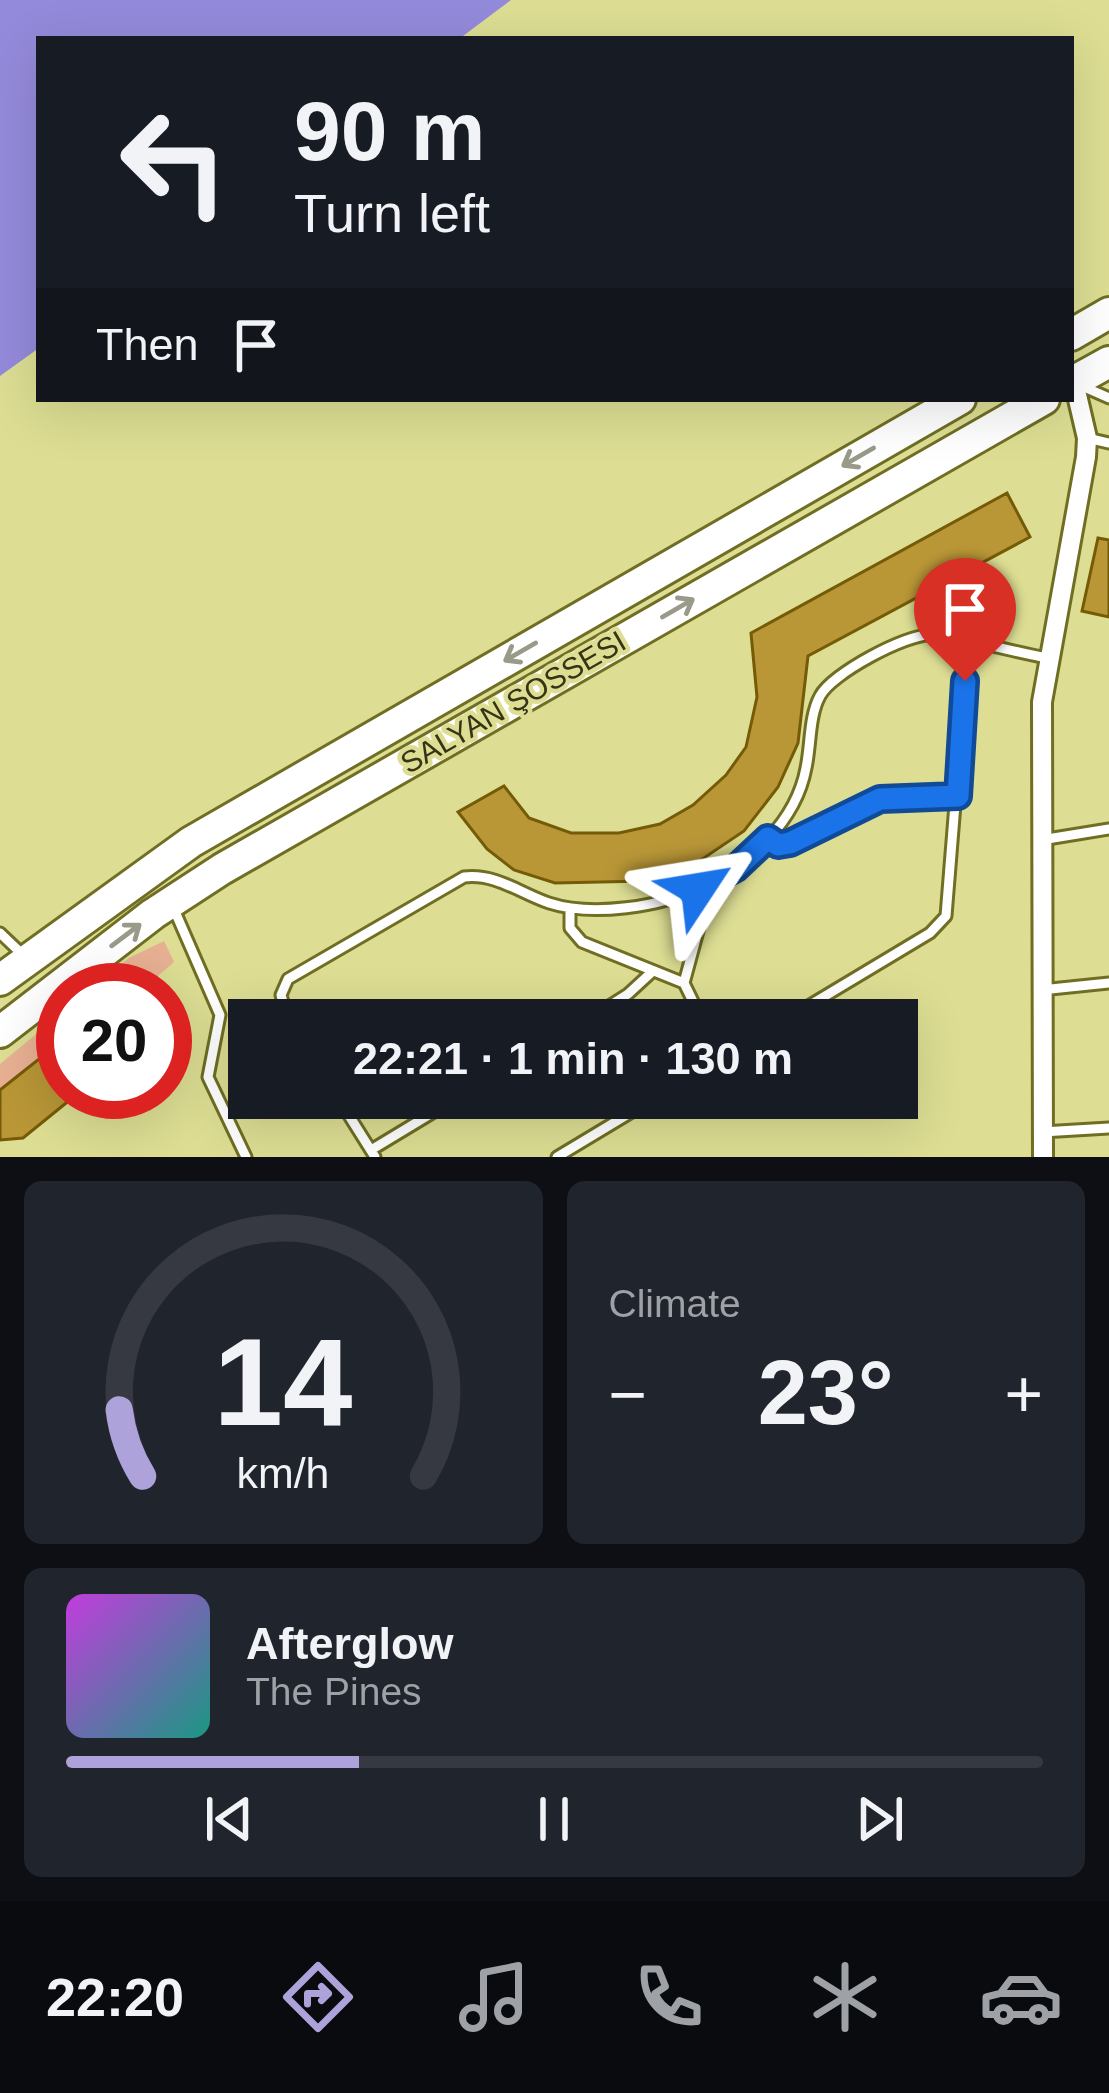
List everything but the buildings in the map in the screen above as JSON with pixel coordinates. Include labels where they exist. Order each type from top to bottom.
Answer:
[{"type":"highway","points":[[1074,333],[1109,313]]},
{"type":"highway","points":[[1074,382],[1109,362]]},
{"type":"highway","name":"SALYAN ŞOSSESI","points":[[0,980],[191,842],[955,402]]},
{"type":"highway","name":"SALYAN ŞOSSESI","points":[[0,1032],[171,902],[1039,402]]},
{"type":"street","points":[[1043,1157],[1041,840],[1047,658],[1087,438],[1074,390]]},
{"type":"lane","points":[[1074,384],[1109,398]]},
{"type":"lane","points":[[1087,438],[1109,443]]},
{"type":"lane","points":[[282,999],[288,979],[464,877],[483,874],[570,909],[664,900],[698,889],[736,868],[790,814],[806,773],[819,697],[830,682],[907,640],[926,635],[1047,658]]},
{"type":"lane","points":[[820,999],[931,933],[946,916],[968,643]]},
{"type":"lane","points":[[768,838],[778,845],[790,843],[880,799],[958,796]]},
{"type":"lane","points":[[1041,840],[1109,829]]},
{"type":"lane","points":[[692,999],[684,983],[704,909],[698,889]]},
{"type":"lane","points":[[171,902],[220,1015],[208,1077],[246,1157]]},
{"type":"lane","points":[[570,909],[570,928],[582,942],[684,983]]},
{"type":"lane","points":[[0,933],[26,959]]},
{"type":"lane","points":[[620,999],[653,971]]},
{"type":"lane","points":[[1041,990],[1109,983]]},
{"type":"lane","points":[[351,1119],[373,1154],[426,1119]]},
{"type":"lane","points":[[556,1157],[620,1119]]},
{"type":"lane","points":[[1042,1132],[1109,1128]]},
{"type":"shaded area","points":[[0,0],[511,0],[463,36],[36,36],[36,350],[0,376]]},
{"type":"shaded area","points":[[164,941],[174,962],[123,963]]},
{"type":"shaded area","points":[[36,1034],[36,1061],[0,1090],[0,1064]]},
{"type":"route","points":[[698,889],[736,868],[768,838],[778,845],[790,843],[880,799],[958,796],[965,681]]}]
